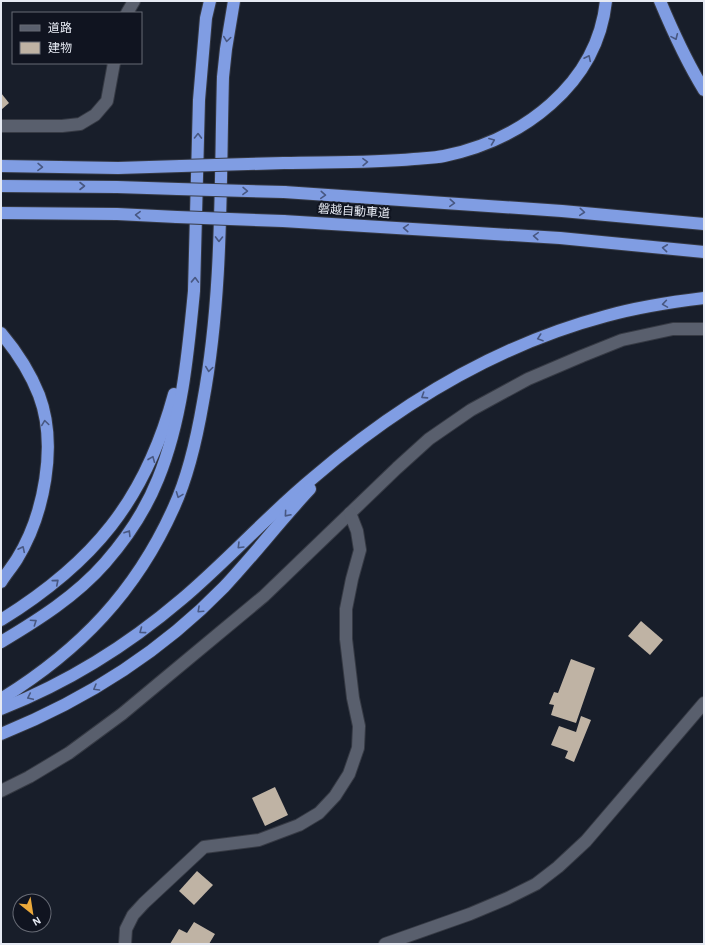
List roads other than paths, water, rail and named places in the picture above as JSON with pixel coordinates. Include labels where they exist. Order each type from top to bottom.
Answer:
[{"type":"highway","points":[[1,642],[55,608],[80,588],[104,564],[124,538],[142,510],[158,480],[169,448],[178,411],[192,319],[195,260],[198,100],[206,18],[210,1]]},
{"type":"highway","points":[[1,699],[63,656],[86,635],[111,608],[144,563],[161,535],[186,476],[194,448],[207,383],[215,315],[218,270],[223,76],[234,1]]},
{"type":"highway","points":[[1,166],[118,168],[284,163],[388,162],[444,156],[475,148],[502,138],[535,117],[552,104],[571,84],[585,63],[597,38],[605,12],[606,1]]},
{"type":"highway","points":[[660,1],[676,40],[704,90]]},
{"type":"highway","name":"磐越自動車道","points":[[1,186],[117,186],[284,192],[562,211],[704,224]]},
{"type":"highway","name":"磐越自動車道","points":[[1,213],[117,214],[283,221],[560,238],[704,252]]},
{"type":"highway","points":[[1,709],[76,674],[143,631],[182,599],[312,478],[376,429],[427,394],[498,355],[532,340],[605,316],[644,307],[704,298]]},
{"type":"highway","points":[[1,620],[50,587],[75,566],[118,518],[135,492],[163,432],[183,362],[192,319]]},
{"type":"highway","points":[[1,333],[16,351],[28,370],[40,396],[46,422],[48,449],[46,476],[40,503],[30,532],[17,558],[1,582]]},
{"type":"highway","points":[[1,734],[48,714],[75,700],[123,671],[167,639],[224,586],[323,475],[376,429]]},
{"type":"street","points":[[128,12],[134,1]]},
{"type":"street","points":[[1,126],[62,126],[80,124],[95,115],[107,101],[114,64]]},
{"type":"street","points":[[1,791],[29,777],[69,753],[122,714],[264,596],[429,439],[471,410],[528,379],[622,340],[673,329],[704,328]]},
{"type":"street","points":[[124,944],[126,929],[133,915],[204,847],[258,840],[299,825],[319,813],[335,796],[349,774],[358,748],[359,726],[346,639],[346,609],[360,550],[357,531],[350,513]]},
{"type":"street","points":[[385,944],[470,914],[536,884],[558,867],[586,841],[704,703]]}]
